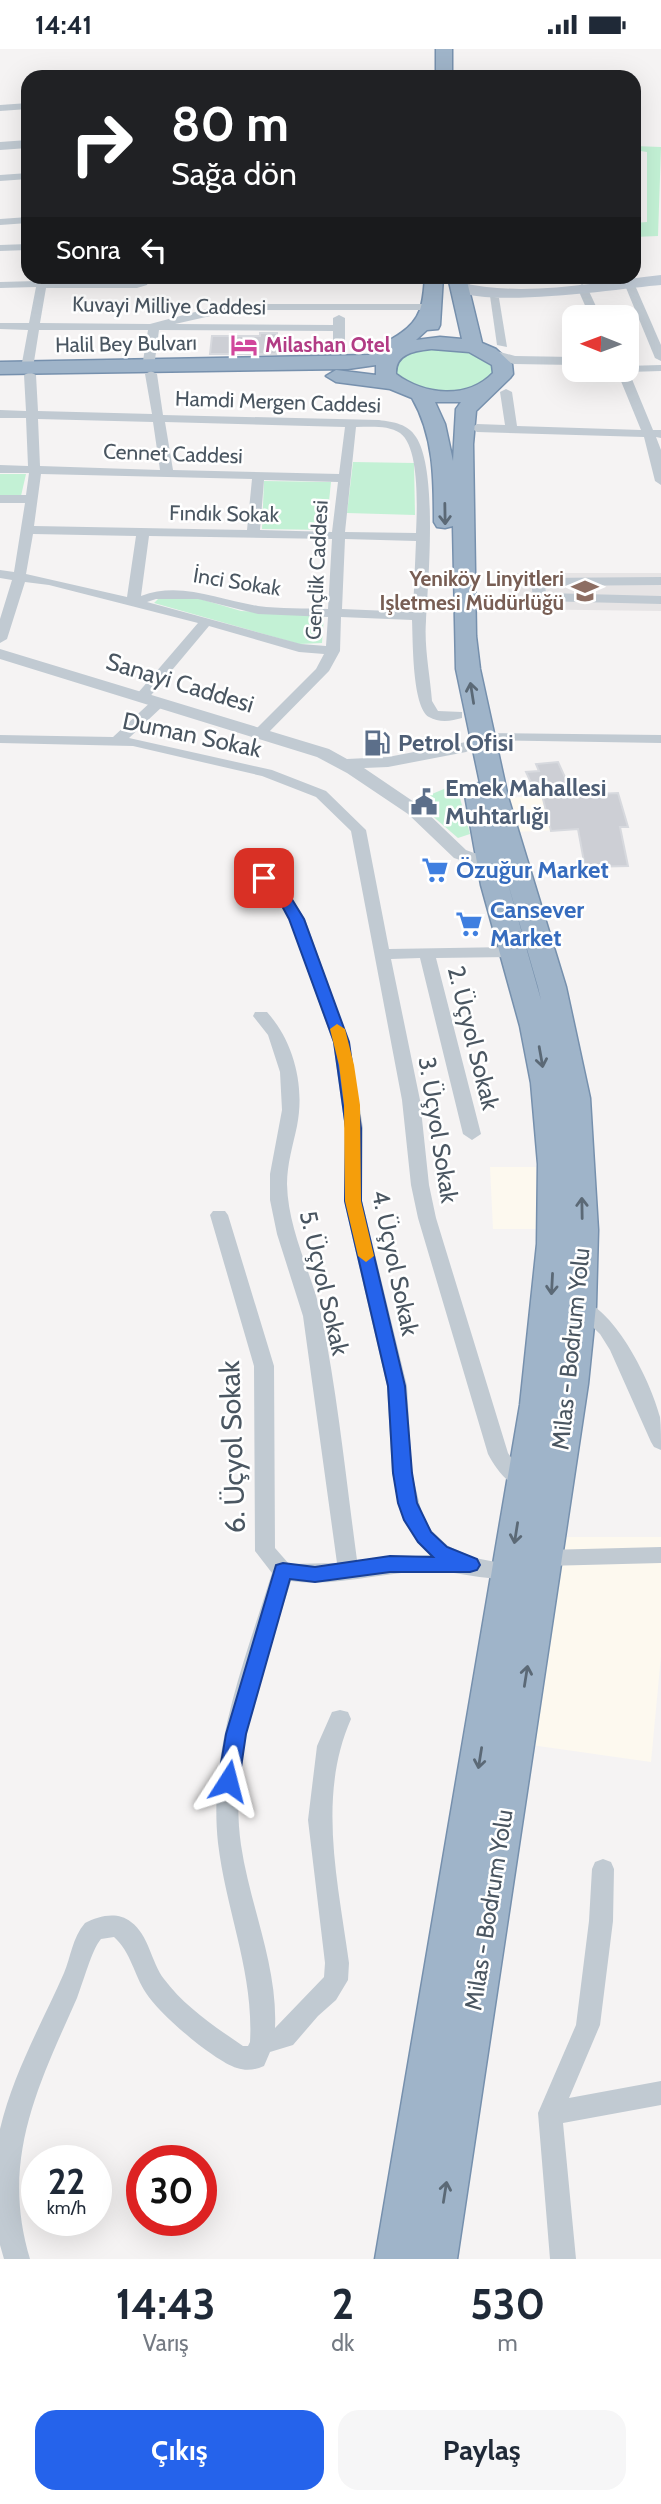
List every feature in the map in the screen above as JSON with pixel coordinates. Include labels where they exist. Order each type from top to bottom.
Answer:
[{"type":"highway","points":[[444,49],[444,70]]},
{"type":"highway","points":[[393,383],[386,376],[384,367],[387,360],[423,336],[431,324],[434,284]]},
{"type":"highway","points":[[458,284],[464,310],[488,348],[502,364],[499,385],[466,409],[460,439]]},
{"type":"highway","points":[[292,368],[356,358],[389,348],[419,330],[433,307]]},
{"type":"highway","points":[[292,368],[359,362],[440,343],[488,348]]},
{"type":"highway","name":"Halil Bey Bulvarı","points":[[0,368],[28,371],[150,371],[292,368]]},
{"type":"highway","points":[[292,368],[393,383],[421,394],[457,396],[499,385]]},
{"type":"highway","points":[[292,368],[351,383],[389,397],[460,439]]},
{"type":"highway","name":"Halil Bey Bulvarı","points":[[0,375],[28,371]]},
{"type":"highway","points":[[421,394],[436,423],[460,439]]},
{"type":"highway","name":"Milas - Bodrum Yolu","points":[[397,2259],[525,1481],[551,1296],[554,1184],[545,1083],[514,952],[488,859],[468,733],[460,439]]},
{"type":"highway","name":"Milas - Bodrum Yolu","points":[[435,2259],[572,1384],[580,1306],[582,1183],[572,1077],[552,987],[495,797],[468,733]]},
{"type":"main road","points":[[641,282],[661,279]]},
{"type":"main road","points":[[462,284],[481,293],[617,284]]},
{"type":"main road","points":[[464,310],[494,298],[538,291]]},
{"type":"street","points":[[0,108],[21,106]]},
{"type":"street","points":[[0,146],[21,144]]},
{"type":"street","points":[[0,178],[21,176]]},
{"type":"street","points":[[0,222],[21,220]]},
{"type":"street","points":[[0,248],[21,247]]},
{"type":"street","points":[[0,285],[21,284]]},
{"type":"street","points":[[0,639],[20,579],[36,470],[34,415],[28,371],[42,284]]},
{"type":"street","points":[[103,284],[138,284]]},
{"type":"street","points":[[629,284],[661,357]]},
{"type":"street","points":[[582,287],[590,305]]},
{"type":"street","points":[[494,298],[488,348],[514,360],[562,361]]},
{"type":"street","points":[[339,307],[339,350]]},
{"type":"street","points":[[167,473],[150,371],[154,325],[228,308],[433,307]]},
{"type":"street","name":"Kuvayi Milliye Caddesi","points":[[0,325],[338,328]]},
{"type":"street","points":[[511,429],[499,385],[517,365],[542,361]]},
{"type":"street","points":[[639,369],[661,368]]},
{"type":"street","points":[[630,382],[655,433],[661,481]]},
{"type":"street","name":"Hamdi Mergen Caddesi","points":[[0,414],[351,423],[395,426],[411,436],[420,465],[420,616],[427,708],[436,717],[468,733]]},
{"type":"street","name":"Gençlik Caddesi","points":[[260,733],[322,671],[333,651],[338,536],[351,423]]},
{"type":"street","points":[[460,439],[511,429],[655,433]]},
{"type":"street","name":"Cennet Caddesi","points":[[0,469],[344,478]]},
{"type":"street","points":[[253,534],[258,476]]},
{"type":"street","points":[[0,499],[32,499]]},
{"type":"street","name":"Fındık Sokak","points":[[27,530],[421,537]]},
{"type":"street","points":[[133,603],[143,532]]},
{"type":"street","name":"İnci Sokak","points":[[0,575],[49,581],[299,648],[333,651]]},
{"type":"street","points":[[661,581],[538,582],[540,597],[661,600]]},
{"type":"street","name":"İnci Sokak","points":[[133,603],[155,595],[198,594],[250,609],[420,616]]},
{"type":"street","points":[[117,741],[206,622]]},
{"type":"street","name":"Sanayi Caddesi","points":[[0,655],[311,749],[345,764],[414,810],[460,854],[472,859],[488,859]]},
{"type":"street","points":[[468,733],[661,739]]},
{"type":"street","name":"Sanayi Caddesi","points":[[345,764],[388,762],[468,733]]},
{"type":"street","name":"Duman Sokak","points":[[0,739],[117,741],[175,750],[267,773],[311,789]]},
{"type":"street","name":"3. Üçyol Sokak","points":[[311,789],[326,798],[358,829],[411,1100],[420,1185],[443,1278],[498,1454],[506,1468],[525,1481]]},
{"type":"street","name":"4. Üçyol Sokak","points":[[264,878],[280,891],[297,919],[341,1042],[354,1128],[353,1201],[397,1386],[402,1473],[408,1503],[414,1520],[425,1537],[441,1552],[470,1565]]},
{"type":"street","points":[[382,954],[514,952]]},
{"type":"street","name":"2. Üçyol Sokak","points":[[427,954],[472,1134]]},
{"type":"street","name":"5. Üçyol Sokak","points":[[261,1016],[276,1032],[290,1088],[290,1110],[279,1167],[279,1202],[312,1317],[348,1569]]},
{"type":"street","name":"6. Üçyol Sokak","points":[[219,1215],[264,1366],[265,1551],[283,1571]]},
{"type":"street","points":[[580,1306],[595,1314],[608,1332],[661,1442]]},
{"type":"street","points":[[545,1557],[661,1555]]},
{"type":"street","points":[[17,2259],[5,2210],[6,2169],[12,2128],[35,2055],[78,1969],[90,1933],[97,1929],[117,1926],[127,1933],[161,1994],[239,2057],[254,2058],[261,2043],[263,2026],[257,1965],[230,1846],[227,1796],[236,1734],[283,1571],[315,1575],[390,1564],[470,1565],[510,1573]]},
{"type":"street","points":[[261,2043],[284,2037],[309,2008],[328,1992],[335,1980],[337,1963],[319,1820],[328,1746],[340,1719]]},
{"type":"street","points":[[563,2259],[550,2113],[588,2025],[601,1921],[603,1869]]},
{"type":"street","points":[[550,2113],[661,2093]]},
{"type":"shaded area","name":"Yeniköy Linyitleri Işletmesi Müdürlüğü","points":[[507,573],[661,573],[661,611],[510,609]]},
{"type":"shaded area","points":[[618,793],[628,827],[513,832],[505,798]]},
{"type":"shaded area","points":[[490,1167],[536,1167],[540,1229],[493,1229]]},
{"type":"shaded area","points":[[561,1537],[661,1537],[661,1656],[651,1762],[531,1745]]},
{"type":"green space","points":[[641,146],[661,147],[658,236],[641,237],[641,222],[647,222],[647,152],[641,151]]},
{"type":"green space","points":[[456,348],[473,352],[486,359],[494,374],[484,384],[462,391],[440,393],[421,390],[392,374],[396,359],[419,349]]},
{"type":"green space","points":[[353,462],[414,463],[415,515],[347,513]]},
{"type":"green space","points":[[0,474],[26,474],[21,496],[0,496]]},
{"type":"green space","points":[[264,481],[331,482],[326,530],[262,529]]},
{"type":"green space","points":[[159,598],[197,598],[241,611],[324,615],[322,643],[299,644],[154,603]]},
{"type":"green space","points":[[456,784],[470,834],[458,838],[415,801]]},
{"type":"building","name":"Milashan Otel","points":[[260,333],[277,333],[276,354],[210,354],[212,336],[260,336]]},
{"type":"building","points":[[558,762],[573,795],[618,793],[628,827],[620,827],[628,866],[585,867],[578,829],[551,831],[541,791],[535,791],[526,772],[539,771],[536,764]]},
{"type":"slow traffic","points":[[337,1029],[352,1105],[353,1201],[366,1256]]},
{"type":"place","name":"Milashan Otel","points":[[244,345]]},
{"type":"place","name":"Yeniköy Linyitleri Işletmesi Müdürlüğü","points":[[585,591]]},
{"type":"place","name":"Petrol Ofisi","points":[[377,743]]},
{"type":"place","name":"Emek Mahallesi Muhtarlığı","points":[[424,802]]},
{"type":"place","name":"Özuğur Market","points":[[435,870]]},
{"type":"place","name":"Cansever Market","points":[[469,924]]},
{"type":"route","points":[[228,1781],[236,1734],[283,1571],[315,1575],[390,1564],[470,1565],[441,1552],[425,1537],[414,1520],[408,1503],[402,1473],[397,1386],[353,1201],[354,1128],[341,1042],[297,919],[280,891],[264,878]]}]
